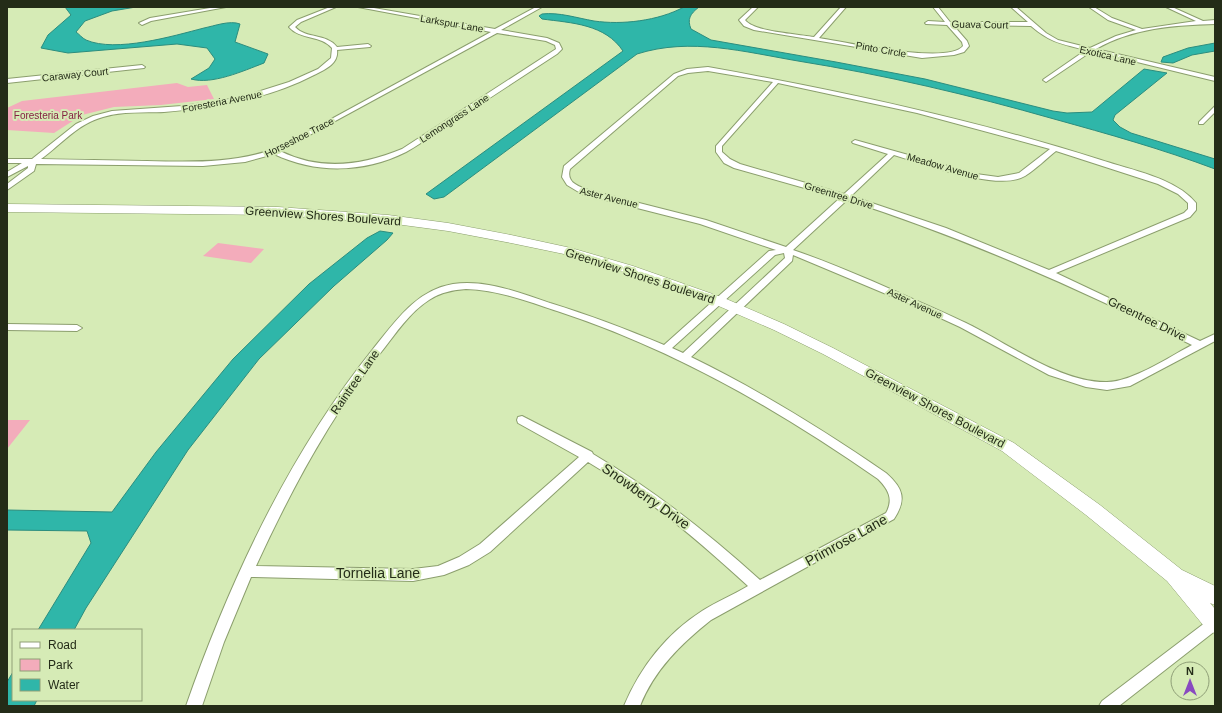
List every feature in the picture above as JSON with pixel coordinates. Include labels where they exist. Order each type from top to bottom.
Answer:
[{"type":"street","points":[[142,24],[150,20],[224,7]]},
{"type":"street","points":[[334,7],[299,21],[292,28],[298,32],[325,40],[333,46],[335,50],[368,46]]},
{"type":"street","name":"Larkspur Lane","points":[[360,7],[496,31]]},
{"type":"street","name":"Horseshoe Trace","points":[[7,161],[216,164],[243,160],[274,151],[540,7]]},
{"type":"street","name":"Pinto Circle","points":[[756,7],[743,19],[744,24],[756,29],[916,55],[943,56],[959,52],[966,46],[964,40],[935,7]]},
{"type":"street","points":[[816,38],[844,7]]},
{"type":"street","name":"Exotica Lane","points":[[1013,7],[1052,40],[1215,80]]},
{"type":"street","points":[[1091,7],[1110,19],[1141,30]]},
{"type":"street","points":[[1168,7],[1203,23]]},
{"type":"street","points":[[1046,80],[1090,50],[1116,38],[1141,30],[1215,22]]},
{"type":"street","name":"Guava Court","points":[[928,23],[1032,24]]},
{"type":"street","name":"Lemongrass Lane","points":[[274,151],[300,162],[321,166],[360,164],[384,158],[404,150],[559,49],[558,46],[551,41],[496,31]]},
{"type":"street","name":"Foresteria Avenue","points":[[33,162],[81,124],[95,117],[120,112],[160,111],[219,103],[264,93],[301,79],[328,65],[335,56],[335,50]]},
{"type":"street","name":"Caraway Court","points":[[7,81],[142,67]]},
{"type":"street","name":"Aster Avenue","points":[[1049,273],[1187,215],[1193,206],[1190,199],[1181,192],[1161,182],[1055,148],[918,111],[777,81],[708,69],[679,73],[568,168],[565,175],[567,182],[570,185],[584,192],[703,222],[788,250],[854,276],[969,328],[1053,373],[1086,384],[1107,386],[1126,384],[1215,337]]},
{"type":"street","name":"Greentree Drive","points":[[777,81],[721,143],[718,149],[720,155],[727,161],[737,166],[846,197],[943,230],[1049,273],[1140,315],[1200,345]]},
{"type":"street","points":[[219,103],[222,110]]},
{"type":"street","points":[[1201,123],[1215,108]]},
{"type":"street","name":"Meadow Avenue","points":[[856,142],[975,176],[998,179],[1012,178],[1022,175],[1055,148]]},
{"type":"street","name":"Meadow Avenue","points":[[666,348],[772,253],[788,250],[894,152]]},
{"type":"street","points":[[7,175],[16,168],[33,162]]},
{"type":"street","points":[[7,188],[31,169],[33,162]]},
{"type":"street","name":"Greenview Shores Boulevard","points":[[7,208],[278,211],[341,215],[448,227],[567,251],[628,269],[737,308],[828,351],[1008,448],[1093,510],[1174,575],[1215,623]]},
{"type":"street","name":"Meadow Avenue","points":[[685,357],[789,259],[788,250]]},
{"type":"street","name":"Raintree Lane","points":[[194,706],[218,640],[247,571],[282,500],[310,448],[338,404],[380,347],[414,306],[426,297],[442,290],[459,286],[489,288],[562,309],[666,348]]},
{"type":"street","points":[[7,327],[77,328]]},
{"type":"street","name":"Primrose Lane","points":[[632,706],[648,675],[665,652],[684,633],[706,616],[890,516],[896,509],[897,501],[895,492],[890,483],[882,476],[810,427],[721,375],[666,348]]},
{"type":"street","name":"Snowberry Drive","points":[[522,420],[588,455],[631,483],[672,513],[715,548],[758,588]]},
{"type":"street","name":"Tornelia Lane","points":[[247,571],[413,575],[439,571],[464,561],[485,548],[588,455]]},
{"type":"street","name":"Greenview Shores Boulevard","points":[[1174,575],[1215,596]]},
{"type":"street","points":[[1107,706],[1215,623]]},
{"type":"green space","name":"Foresteria Park","points":[[177,83],[188,87],[207,85],[214,99],[161,105],[114,107],[82,115],[54,133],[7,130],[7,108],[22,101]]},
{"type":"green space","points":[[218,243],[264,249],[251,263],[203,256]]},
{"type":"green space","points":[[7,420],[30,420],[7,449]]},
{"type":"water","points":[[65,7],[136,7],[112,11],[85,21],[76,32],[86,40],[98,44],[113,45],[145,42],[217,25],[236,23],[240,24],[235,42],[268,54],[264,63],[247,70],[218,79],[199,80],[191,79],[209,68],[215,59],[207,48],[177,44],[68,53],[41,48],[48,35],[71,15]]},
{"type":"water","points":[[684,7],[699,7],[693,12],[689,19],[691,29],[711,40],[925,79],[1053,111],[1067,113],[1092,112],[1144,69],[1167,73],[1115,115],[1113,120],[1120,127],[1131,133],[1215,159],[1215,169],[1155,148],[1094,130],[927,86],[738,50],[697,46],[657,49],[637,54],[444,197],[434,199],[426,194],[623,51],[616,42],[597,30],[587,26],[542,19],[539,16],[542,14],[555,14],[594,21],[628,22],[663,16]]},
{"type":"water","points":[[1215,43],[1215,51],[1192,55],[1173,63],[1161,62],[1163,57],[1188,48]]},
{"type":"water","points":[[380,231],[393,233],[334,286],[259,359],[188,450],[86,608],[75,629],[39,629],[91,543],[87,531],[7,530],[7,510],[112,512],[156,452],[233,359],[309,284],[367,238]]},
{"type":"water","points":[[12,674],[12,701],[36,701],[34,706],[7,706],[7,682]]}]
